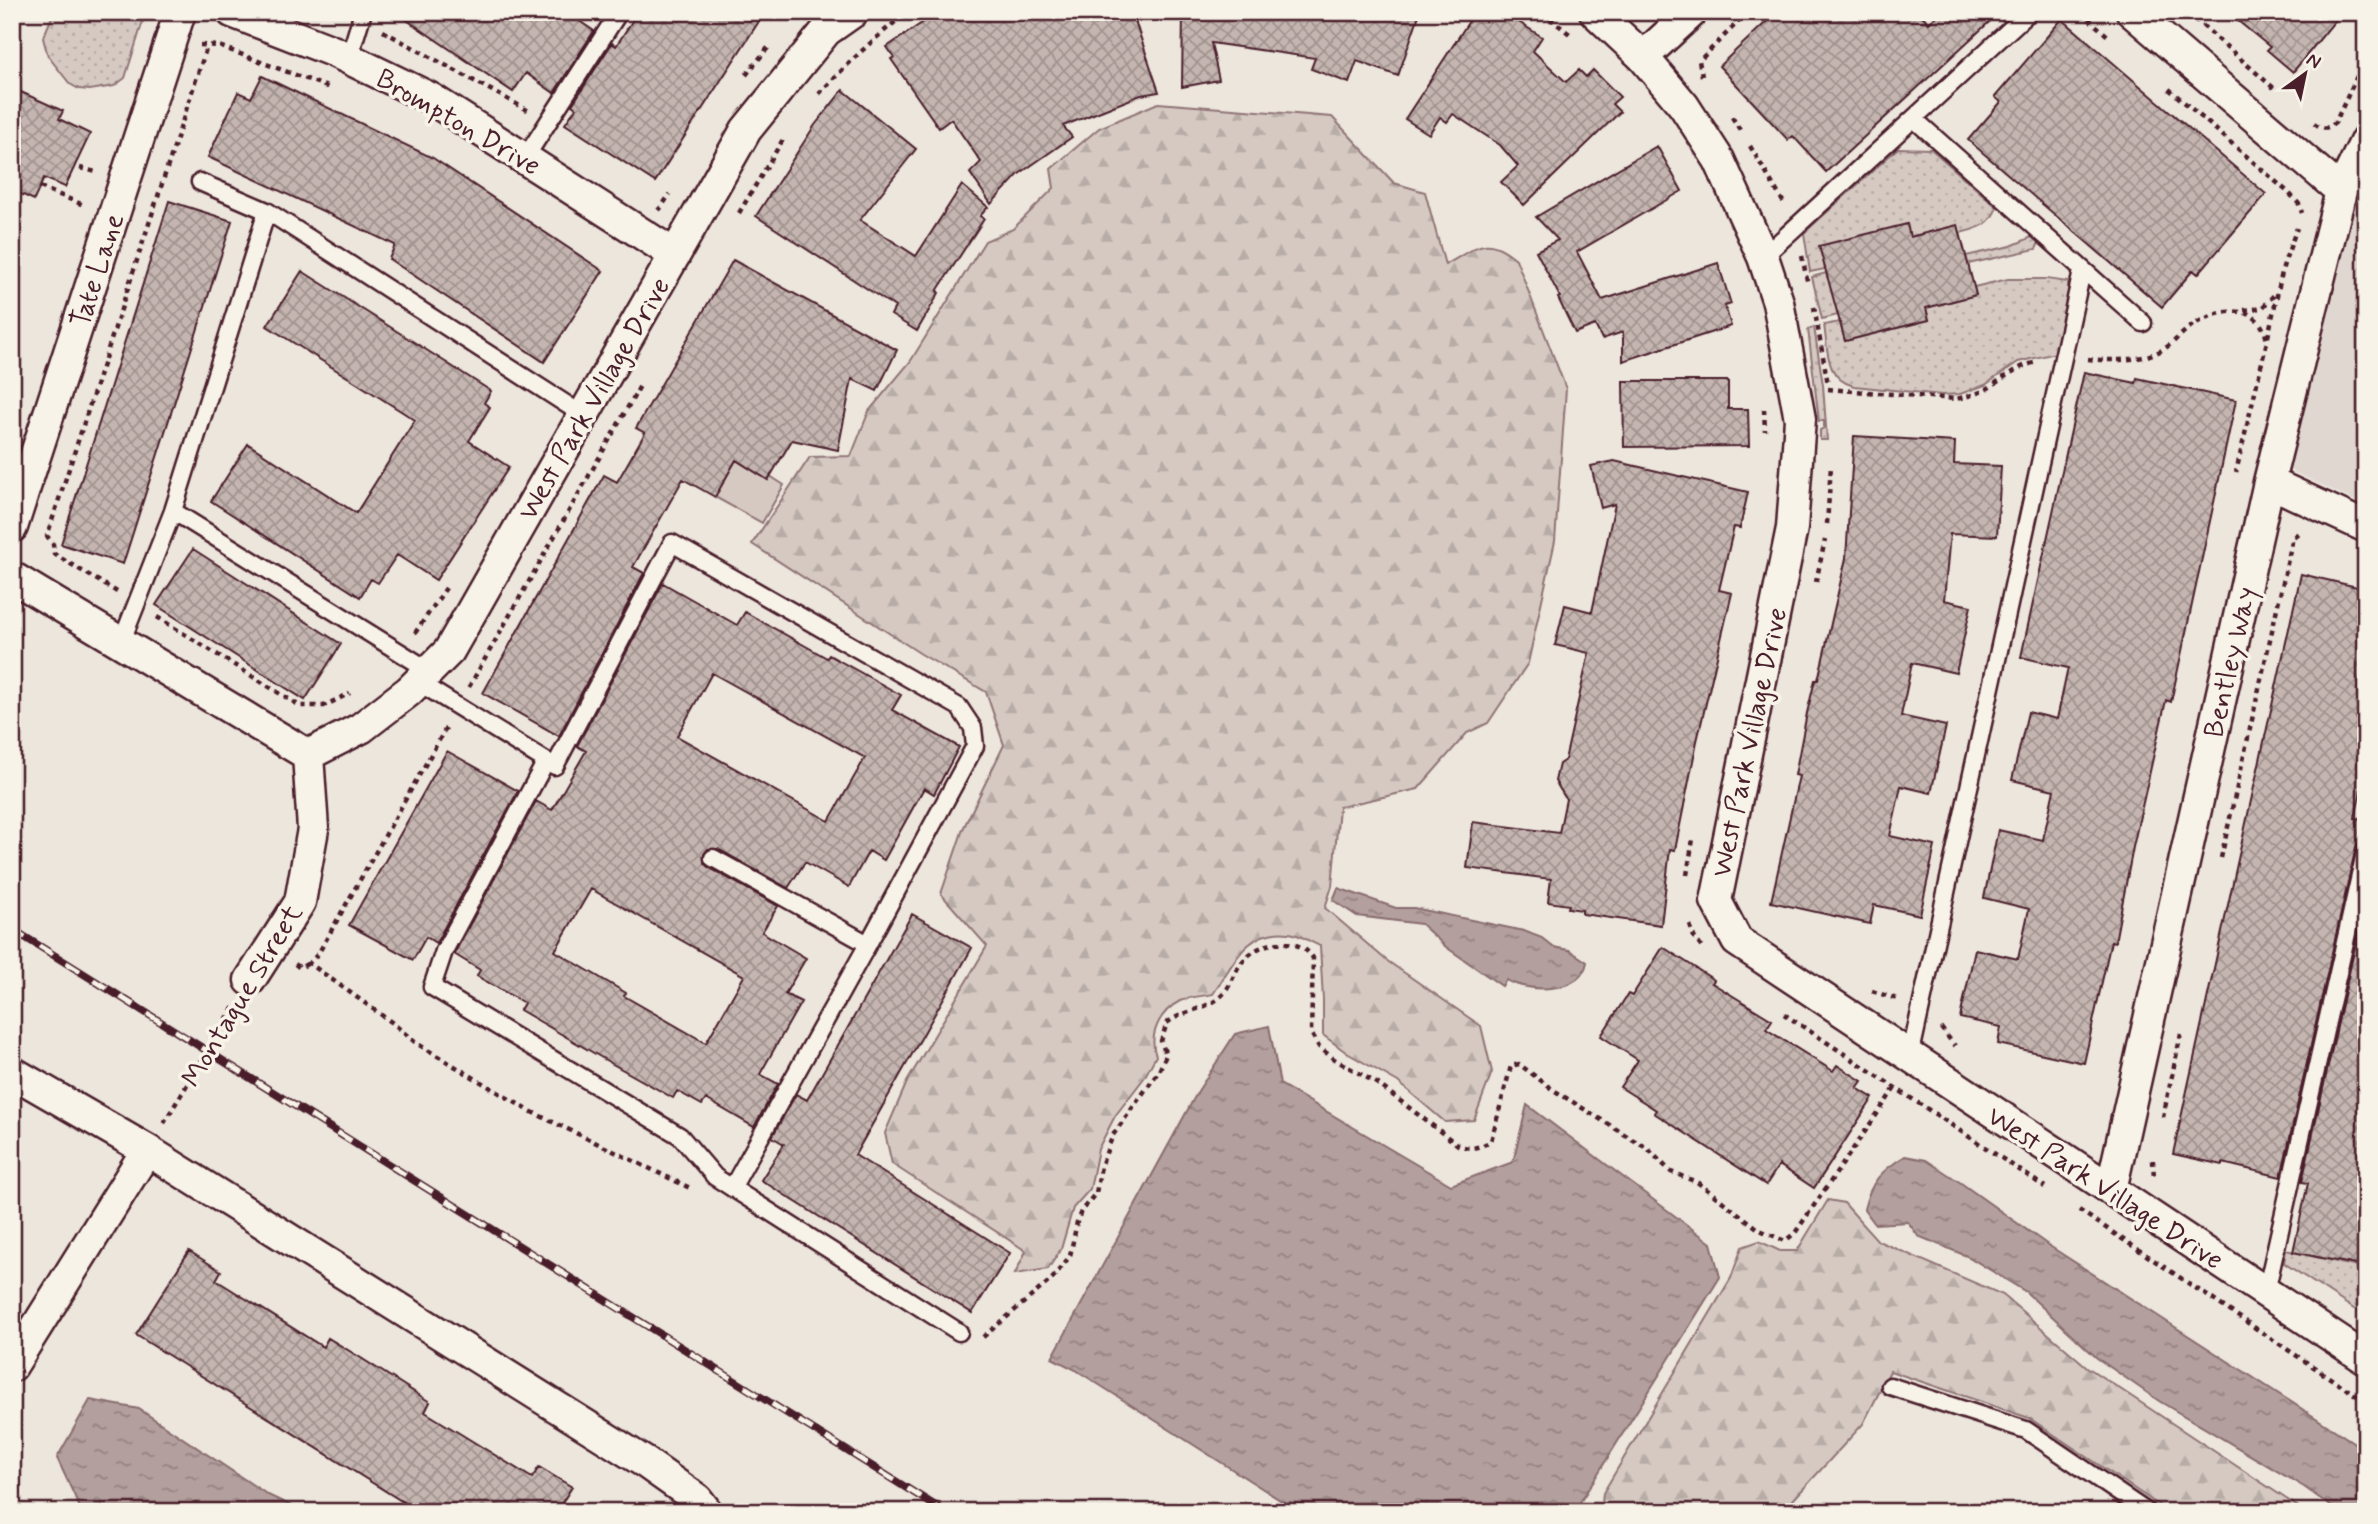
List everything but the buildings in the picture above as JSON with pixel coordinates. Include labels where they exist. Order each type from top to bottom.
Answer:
[{"type":"street","name":"Tate Lane","points":[[12,527],[180,12]]},
{"type":"street","name":"Brompton Drive","points":[[232,12],[349,58],[430,97],[674,255]]},
{"type":"street","name":"West Park Village Drive","points":[[308,755],[361,728],[424,676],[449,651],[746,130],[826,31],[853,12]]},
{"type":"street","name":"West Park Village Drive","points":[[1595,12],[1643,57],[1684,106],[1718,160],[1763,257],[1778,302],[1800,419],[1792,528],[1716,901],[1737,941],[2366,1359]]},
{"type":"street","points":[[1643,57],[1692,12]]},
{"type":"street","points":[[2132,12],[2341,191]]},
{"type":"street","name":"Bentley Way","points":[[2111,1190],[2269,482],[2341,191],[2363,152]]},
{"type":"street","points":[[2269,482],[2366,527]]},
{"type":"street","points":[[12,576],[308,755]]},
{"type":"street","name":"Montague Street","points":[[250,981],[300,902],[313,829],[308,755]]},
{"type":"street","points":[[12,1072],[147,1150],[646,1463],[696,1499],[707,1512]]},
{"type":"street","points":[[12,1366],[147,1150]]},
{"type":"lane","points":[[349,58],[362,12]]},
{"type":"lane","points":[[1763,257],[2029,12]]},
{"type":"lane","points":[[525,158],[617,13]]},
{"type":"lane","points":[[1914,119],[2143,323]]},
{"type":"lane","points":[[200,181],[267,211],[583,415]]},
{"type":"lane","points":[[121,643],[173,511],[267,211]]},
{"type":"lane","points":[[1910,1057],[2082,271]]},
{"type":"lane","points":[[173,511],[400,652],[458,707],[555,766],[672,543],[959,707],[973,728],[975,746],[732,1188]]},
{"type":"lane","points":[[546,761],[444,951],[432,987],[680,1136],[715,1177],[959,1332]]},
{"type":"lane","points":[[2266,1292],[2366,849]]},
{"type":"lane","points":[[713,858],[868,944]]},
{"type":"lane","points":[[1889,1386],[2026,1430],[2147,1512]]},
{"type":"path","points":[[815,98],[846,64],[908,12]]},
{"type":"path","points":[[1542,12],[1574,37]]},
{"type":"path","points":[[1702,78],[1699,61],[1748,12]]},
{"type":"path","points":[[2081,12],[2110,38]]},
{"type":"path","points":[[2187,12],[2284,97]]},
{"type":"path","points":[[207,46],[47,536],[53,544],[54,554],[300,706],[324,706],[358,690]]},
{"type":"path","points":[[219,47],[332,88]]},
{"type":"path","points":[[2304,114],[2321,128],[2329,128],[2335,123],[2366,57]]},
{"type":"path","points":[[2168,88],[2290,193],[2302,211],[2284,263],[2234,481]]},
{"type":"path","points":[[1726,108],[1796,227],[1810,291]]},
{"type":"path","points":[[732,224],[790,129]]},
{"type":"path","points":[[1828,389],[1956,400],[1992,387],[2021,365],[2063,358],[2105,361],[2150,355],[2171,345],[2184,331],[2207,318],[2262,308],[2277,291]]},
{"type":"path","points":[[1813,303],[1829,399]]},
{"type":"path","points":[[2236,311],[2249,313],[2258,320],[2265,329],[2267,341]]},
{"type":"path","points":[[648,373],[318,954],[309,963],[416,1043],[528,1110],[700,1193]]},
{"type":"path","points":[[1763,406],[1765,432]]},
{"type":"path","points":[[1826,527],[1831,453]]},
{"type":"path","points":[[2219,865],[2293,537],[2303,531]]},
{"type":"path","points":[[1815,584],[1825,538]]},
{"type":"path","points":[[400,652],[448,584]]},
{"type":"path","points":[[1686,877],[1696,827]]},
{"type":"path","points":[[1688,919],[1694,937],[1704,950]]},
{"type":"path","points":[[977,1344],[1052,1279],[1070,1256],[1077,1222],[1096,1192],[1101,1166],[1113,1135],[1159,1071],[1166,1055],[1161,1041],[1167,1023],[1184,1013],[1218,1000],[1229,988],[1241,962],[1255,950],[1288,942],[1301,946],[1313,958],[1311,1032],[1319,1047],[1334,1059],[1378,1084],[1458,1146],[1469,1149],[1491,1141],[1511,1066],[1519,1064],[1648,1149],[1671,1172],[1697,1182],[1760,1230],[1785,1241],[1795,1233],[1895,1088]]},
{"type":"path","name":"Montague Street","points":[[147,1150],[250,981]]},
{"type":"path","points":[[1868,990],[1921,1006],[1956,1048]]},
{"type":"path","points":[[1775,1007],[2046,1188]]},
{"type":"path","points":[[2162,1121],[2184,1022]]},
{"type":"path","points":[[2153,1156],[2153,1178],[2161,1185]]},
{"type":"path","points":[[2069,1203],[2366,1402]]},
{"type":"shaded area","points":[[2366,187],[2366,506],[2290,470],[2357,198]]},
{"type":"green space","points":[[54,12],[124,12],[143,21],[125,78],[114,86],[90,90],[79,89],[70,84],[48,56],[43,38]]},
{"type":"green space","points":[[1158,103],[1332,117],[1394,183],[1425,192],[1445,265],[1473,249],[1488,245],[1496,246],[1516,259],[1566,389],[1555,541],[1528,663],[1488,723],[1467,733],[1418,789],[1339,807],[1332,886],[1325,908],[1386,960],[1481,1026],[1492,1072],[1474,1120],[1445,1122],[1398,1082],[1347,1053],[1323,1035],[1320,946],[1289,933],[1262,936],[1242,951],[1213,994],[1180,1001],[1162,1017],[1155,1032],[1156,1056],[1144,1078],[1115,1116],[1098,1149],[1090,1189],[1073,1208],[1061,1249],[1048,1269],[1015,1274],[1026,1251],[892,1164],[885,1133],[907,1082],[987,946],[941,894],[963,829],[1004,745],[986,692],[921,654],[752,544],[810,457],[851,456],[869,411],[910,362],[985,241],[1013,229],[1054,188],[1051,169],[1099,128]]},
{"type":"green space","points":[[1898,148],[1931,149],[1997,207],[1991,218],[1978,228],[1960,233],[1958,225],[1910,237],[1820,246],[1825,269],[1810,272],[1804,233]]},
{"type":"green space","points":[[2032,237],[2039,243],[2036,249],[1968,264],[1966,256],[2011,246]]},
{"type":"green space","points":[[1826,273],[1827,277],[1846,273],[1838,315],[1822,319],[1812,277]]},
{"type":"green space","points":[[2008,279],[2068,282],[2068,302],[2056,353],[2018,362],[1985,385],[1960,394],[1942,395],[1854,386],[1838,377],[1833,370],[1824,325],[1840,322],[1845,341],[1929,320],[1926,308],[1976,295],[1974,287]]},
{"type":"green space","points":[[1814,327],[1823,385],[1827,440],[1820,440],[1824,421],[1819,421],[1808,329]]},
{"type":"green space","points":[[736,460],[768,480],[770,476],[784,485],[762,523],[715,497]]},
{"type":"green space","points":[[1828,1200],[1844,1203],[1878,1241],[2003,1295],[2087,1367],[2306,1512],[2169,1512],[2029,1418],[1890,1371],[1863,1424],[1782,1512],[1601,1512],[1603,1493],[1731,1278],[1742,1247],[1759,1241],[1780,1251],[1797,1251]]},
{"type":"green space","points":[[2286,1250],[2366,1269],[2366,1317],[2284,1263]]},
{"type":"water","points":[[1338,888],[1396,908],[1414,908],[1524,931],[1542,938],[1553,947],[1569,950],[1587,962],[1583,973],[1565,985],[1552,988],[1527,987],[1506,980],[1502,986],[1446,947],[1421,924],[1357,916],[1333,900]]},
{"type":"water","points":[[1269,1026],[1280,1084],[1451,1185],[1513,1162],[1527,1105],[1711,1243],[1720,1277],[1574,1512],[1299,1512],[1076,1370],[1052,1358],[1198,1091],[1235,1034]]},
{"type":"water","points":[[1905,1156],[1926,1160],[2048,1245],[2353,1442],[2366,1453],[2366,1512],[2339,1512],[2304,1487],[2159,1401],[2097,1358],[2026,1292],[1969,1257],[1918,1236],[1908,1222],[1875,1224],[1864,1209],[1870,1191],[1883,1172]]},
{"type":"water","points":[[90,1400],[139,1409],[268,1495],[304,1512],[82,1512],[57,1458]]},
{"type":"railway","points":[[12,929],[945,1512]]}]
